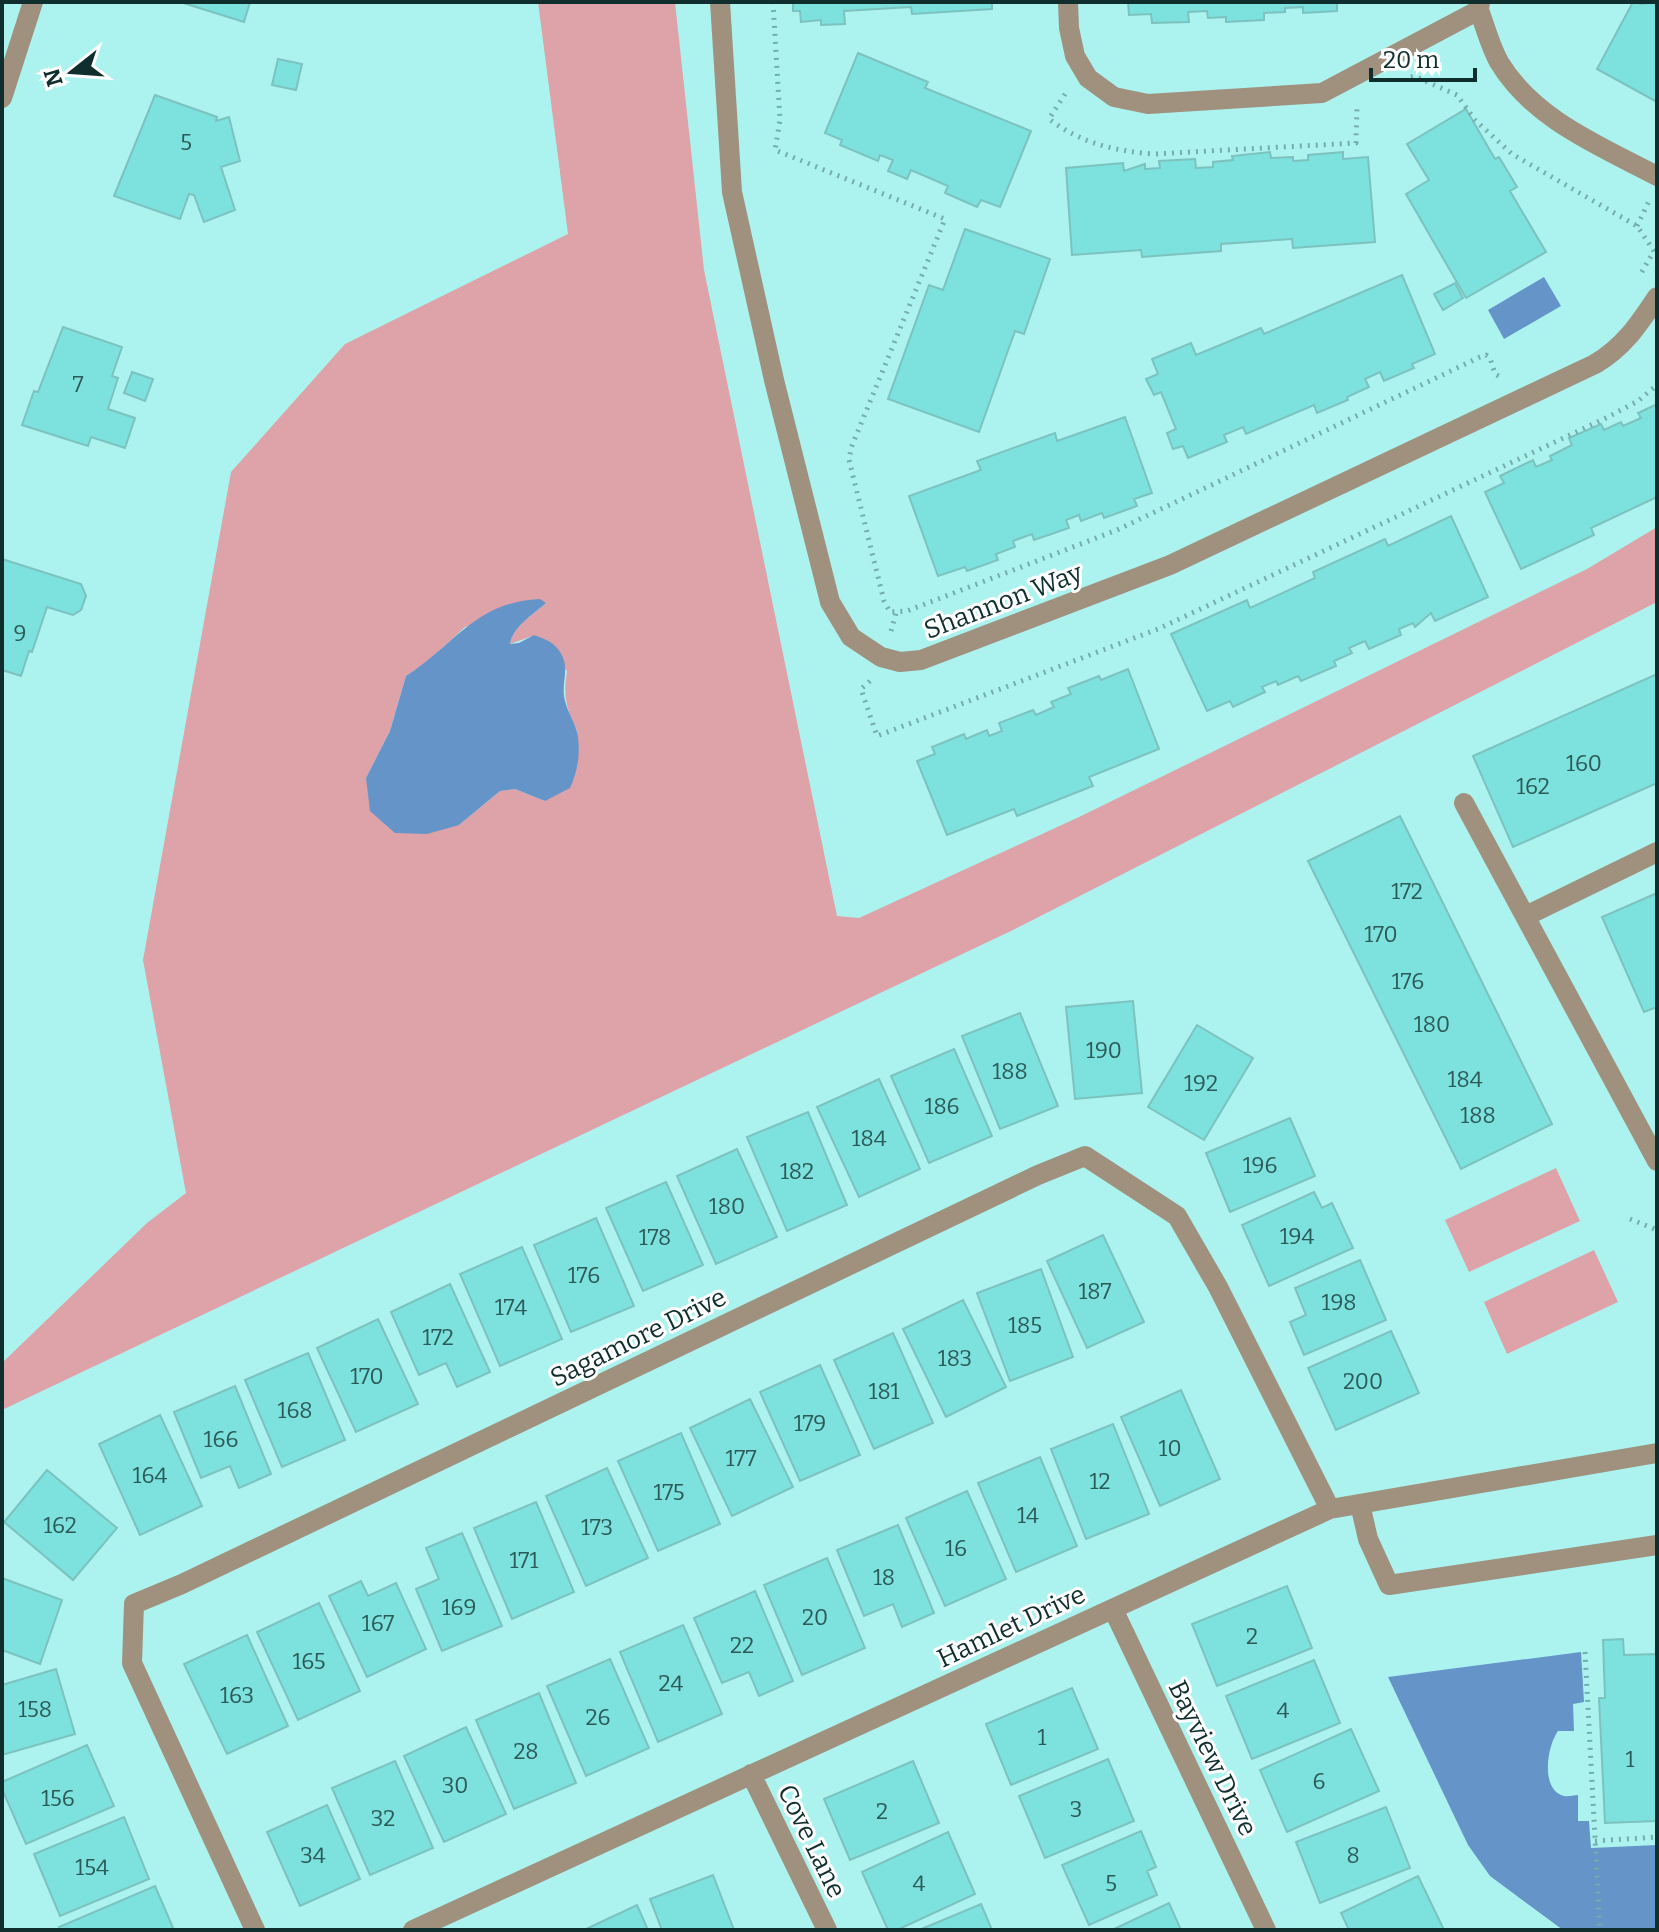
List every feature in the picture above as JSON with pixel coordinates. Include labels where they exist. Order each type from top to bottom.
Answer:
[{"type":"street","points":[[2,98],[33,2]]},
{"type":"street","points":[[720,2],[732,192],[790,448],[830,602],[851,637],[881,657]]},
{"type":"street","points":[[1068,2],[1075,56],[1088,78],[1114,97],[1148,104],[1322,93],[1480,6],[1498,61],[1529,101],[1576,134],[1657,176]]},
{"type":"street","name":"Shannon Way","points":[[881,657],[900,662],[921,660],[1170,565],[1595,364],[1616,352],[1657,297]]},
{"type":"street","points":[[1464,803],[1657,1161]]},
{"type":"street","points":[[1526,916],[1657,852]]},
{"type":"street","name":"Sagamore Drive","points":[[255,1930],[132,1663],[134,1604],[182,1584],[1023,1182],[1085,1156],[1177,1216],[1218,1287],[1330,1509]]},
{"type":"street","name":"Hamlet Drive","points":[[413,1930],[1330,1509],[1657,1453]]},
{"type":"street","points":[[1360,1504],[1368,1539],[1389,1585],[1657,1545]]},
{"type":"street","name":"Bayview Drive","points":[[1113,1609],[1266,1930]]},
{"type":"street","name":"Cove Lane","points":[[751,1774],[827,1930]]},
{"type":"path","points":[[773,2],[780,120],[775,150],[945,219],[851,448],[849,460],[886,608],[896,613],[1117,530],[1480,357],[1486,355],[1490,358],[1495,374],[1501,378],[1510,375]]},
{"type":"path","points":[[1399,83],[1414,76],[1457,95],[1475,120],[1512,154],[1637,226],[1654,251],[1633,288]]},
{"type":"path","points":[[1066,88],[1065,97],[1049,119],[1071,136],[1132,152],[1154,154],[1356,143],[1357,105]]},
{"type":"path","points":[[1637,226],[1650,199]]},
{"type":"path","points":[[896,613],[890,638],[871,680],[861,689],[877,736],[1158,629],[1608,417],[1638,401],[1657,385]]},
{"type":"path","points":[[1630,1219],[1657,1230]]},
{"type":"path","points":[[1585,1652],[1600,1930]]},
{"type":"path","points":[[1595,1841],[1657,1837]]},
{"type":"shaded area","points":[[538,2],[675,2],[704,270],[837,916],[859,918],[1079,817],[1587,569],[1657,527],[1657,602],[1013,930],[2,1410],[2,1363],[147,1223],[186,1193],[143,960],[231,472],[345,344],[568,234]],"holes":[[[546,603],[519,626],[510,644],[535,635],[567,671],[566,702],[577,731],[545,801],[515,789],[500,791],[459,825],[366,778],[390,731],[406,676],[426,663],[465,627]]]},
{"type":"shaded area","points":[[1556,1168],[1580,1221],[1469,1272],[1445,1220]]},
{"type":"shaded area","points":[[1594,1250],[1618,1302],[1507,1354],[1484,1302]]},
{"type":"water","points":[[1544,277],[1561,306],[1504,339],[1488,310]]},
{"type":"water","points":[[540,599],[546,603],[520,626],[510,644],[534,635],[552,643],[563,658],[564,696],[579,746],[577,768],[570,788],[545,801],[515,789],[500,791],[459,825],[427,834],[395,833],[370,811],[366,778],[390,731],[406,676],[482,616],[518,602]]},
{"type":"water","points":[[1581,1652],[1584,1702],[1573,1704],[1574,1731],[1558,1731],[1554,1738],[1548,1767],[1551,1785],[1564,1796],[1578,1795],[1578,1821],[1589,1821],[1591,1848],[1657,1845],[1657,1930],[1563,1930],[1490,1876],[1468,1845],[1388,1677]]},
{"type":"building","points":[[180,2],[250,2],[244,22]]},
{"type":"building","points":[[793,2],[992,2],[992,9],[912,14],[911,7],[844,11],[845,24],[821,25],[821,20],[801,22],[800,11],[793,11]]},
{"type":"building","points":[[1128,2],[1357,2],[1337,3],[1337,11],[1303,13],[1303,7],[1285,8],[1285,12],[1264,13],[1264,20],[1226,22],[1226,17],[1208,18],[1207,11],[1188,12],[1189,22],[1152,23],[1151,14],[1129,15]]},
{"type":"building","points":[[1633,2],[1657,2],[1657,102],[1597,69]]},
{"type":"building","points":[[858,53],[928,82],[925,88],[1031,131],[1000,207],[981,200],[977,207],[945,193],[948,186],[911,170],[907,179],[888,171],[893,160],[880,155],[878,161],[840,145],[842,140],[825,133]]},
{"type":"building","points":[[278,59],[302,64],[296,90],[272,85]]},
{"type":"building","points":[[155,95],[217,117],[216,121],[229,117],[240,161],[221,167],[235,210],[204,222],[194,195],[189,194],[180,219],[114,196]]},
{"type":"building","points":[[1466,109],[1495,159],[1499,157],[1517,187],[1510,191],[1546,252],[1466,298],[1406,194],[1429,180],[1407,144]]},
{"type":"building","points":[[1270,152],[1271,158],[1293,157],[1293,161],[1308,160],[1308,155],[1343,152],[1343,159],[1368,157],[1375,242],[1293,248],[1292,239],[1221,244],[1221,251],[1142,257],[1141,250],[1072,255],[1066,168],[1123,163],[1124,171],[1145,164],[1145,169],[1160,168],[1159,161],[1195,159],[1196,168],[1213,167],[1213,162],[1233,160],[1232,156]]},
{"type":"building","points":[[965,229],[1050,259],[1024,334],[1015,331],[979,432],[888,399],[929,285],[943,290]]},
{"type":"building","points":[[1402,275],[1435,354],[1412,364],[1414,368],[1384,381],[1380,372],[1365,379],[1369,387],[1317,413],[1314,405],[1246,434],[1243,427],[1224,435],[1227,442],[1188,458],[1183,446],[1173,449],[1167,433],[1176,429],[1161,392],[1154,395],[1146,379],[1158,374],[1152,359],[1191,343],[1196,355],[1261,328],[1264,334]]},
{"type":"building","points":[[1455,283],[1463,298],[1443,310],[1434,294]]},
{"type":"building","points":[[63,327],[122,347],[112,376],[118,378],[108,409],[135,418],[125,448],[91,437],[88,446],[22,425]]},
{"type":"building","points":[[132,372],[153,379],[145,401],[124,393]]},
{"type":"building","points":[[1657,404],[1657,497],[1591,528],[1594,535],[1521,569],[1485,492],[1504,483],[1500,476],[1533,460],[1536,467],[1552,460],[1550,456],[1572,445],[1569,438],[1601,424],[1604,430],[1621,422],[1623,426],[1641,418],[1638,413]]},
{"type":"building","points":[[1125,417],[1152,493],[1134,499],[1137,506],[1104,518],[1102,513],[1081,521],[1079,515],[1066,520],[1069,528],[1034,540],[1032,534],[1013,541],[1015,547],[996,554],[998,560],[967,571],[965,567],[938,576],[909,496],[981,470],[977,461],[1055,433],[1057,441]]},
{"type":"building","points":[[1451,516],[1488,597],[1435,621],[1431,613],[1415,627],[1413,623],[1399,629],[1401,635],[1369,649],[1365,641],[1349,648],[1352,653],[1334,661],[1336,666],[1301,681],[1298,676],[1278,685],[1276,681],[1262,687],[1265,692],[1233,707],[1230,701],[1207,711],[1171,634],[1247,600],[1250,608],[1315,578],[1313,572],[1385,539],[1388,546]]},
{"type":"building","points":[[2,559],[81,584],[86,596],[81,610],[73,615],[47,607],[21,676],[2,670]]},
{"type":"building","points":[[1128,669],[1159,749],[1089,777],[1093,786],[1017,816],[1014,809],[947,835],[917,761],[935,754],[932,747],[964,734],[966,739],[987,730],[989,736],[1002,731],[999,723],[1033,710],[1036,715],[1054,707],[1051,702],[1071,694],[1068,688]]},
{"type":"building","points":[[1657,674],[1657,783],[1513,847],[1473,756]]},
{"type":"building","points":[[1400,816],[1552,1124],[1461,1169],[1308,861]]},
{"type":"building","points":[[1657,893],[1657,1007],[1644,1012],[1602,917]]},
{"type":"building","points":[[1133,1001],[1142,1093],[1075,1099],[1066,1007]]},
{"type":"building","points":[[1020,1013],[1058,1106],[1000,1129],[962,1036]]},
{"type":"building","points":[[1197,1025],[1253,1058],[1204,1140],[1148,1107]]},
{"type":"building","points":[[954,1049],[992,1136],[929,1163],[891,1076]]},
{"type":"building","points":[[879,1079],[920,1169],[859,1197],[817,1107]]},
{"type":"building","points":[[808,1112],[847,1205],[787,1231],[747,1137]]},
{"type":"building","points":[[1290,1118],[1315,1176],[1230,1212],[1206,1153]]},
{"type":"building","points":[[737,1149],[777,1237],[716,1264],[677,1176]]},
{"type":"building","points":[[666,1182],[703,1265],[643,1291],[606,1208]]},
{"type":"building","points":[[1314,1192],[1322,1208],[1332,1203],[1353,1248],[1269,1286],[1242,1225]]},
{"type":"building","points":[[596,1218],[634,1306],[571,1332],[534,1245]]},
{"type":"building","points":[[1103,1235],[1144,1322],[1087,1348],[1047,1261]]},
{"type":"building","points":[[522,1247],[562,1339],[500,1366],[460,1274]]},
{"type":"building","points":[[1360,1260],[1386,1320],[1304,1355],[1290,1322],[1306,1315],[1295,1288]]},
{"type":"building","points":[[1041,1269],[1073,1357],[1010,1381],[977,1293]]},
{"type":"building","points":[[450,1284],[490,1372],[457,1387],[446,1363],[419,1375],[391,1312]]},
{"type":"building","points":[[963,1300],[1006,1387],[946,1417],[903,1329]]},
{"type":"building","points":[[378,1319],[418,1404],[356,1432],[317,1348]]},
{"type":"building","points":[[1391,1331],[1419,1393],[1336,1430],[1308,1368]]},
{"type":"building","points":[[893,1333],[933,1423],[874,1449],[834,1360]]},
{"type":"building","points":[[308,1353],[345,1440],[282,1467],[245,1380]]},
{"type":"building","points":[[820,1365],[860,1455],[800,1481],[760,1392]]},
{"type":"building","points":[[235,1386],[271,1474],[239,1488],[230,1466],[201,1478],[174,1412]]},
{"type":"building","points":[[1181,1390],[1220,1479],[1160,1506],[1121,1417]]},
{"type":"building","points":[[750,1399],[793,1487],[732,1516],[690,1428]]},
{"type":"building","points":[[160,1415],[202,1506],[140,1535],[99,1444]]},
{"type":"building","points":[[1113,1424],[1149,1514],[1086,1539],[1051,1449]]},
{"type":"building","points":[[681,1433],[720,1524],[658,1551],[618,1461]]},
{"type":"building","points":[[1040,1457],[1077,1546],[1016,1572],[978,1483]]},
{"type":"building","points":[[607,1468],[648,1558],[586,1586],[546,1496]]},
{"type":"building","points":[[47,1470],[117,1528],[73,1580],[4,1522]]},
{"type":"building","points":[[967,1491],[1006,1579],[945,1606],[906,1518]]},
{"type":"building","points":[[536,1502],[574,1592],[512,1619],[474,1528]]},
{"type":"building","points":[[898,1525],[934,1613],[902,1627],[893,1604],[864,1616],[837,1550]]},
{"type":"building","points":[[462,1533],[502,1626],[442,1651],[416,1589],[439,1579],[426,1548]]},
{"type":"building","points":[[827,1558],[865,1648],[802,1675],[764,1585]]},
{"type":"building","points":[[2,1578],[62,1600],[40,1664],[2,1650]]},
{"type":"building","points":[[361,1581],[368,1596],[396,1583],[426,1649],[367,1677],[329,1596]]},
{"type":"building","points":[[1287,1586],[1312,1648],[1217,1686],[1192,1624]]},
{"type":"building","points":[[755,1591],[793,1681],[759,1696],[749,1672],[722,1683],[694,1618]]},
{"type":"building","points":[[319,1603],[360,1691],[298,1720],[257,1632]]},
{"type":"building","points":[[683,1625],[722,1714],[658,1742],[620,1652]]},
{"type":"building","points":[[247,1635],[288,1726],[227,1754],[184,1664]]},
{"type":"building","points":[[1623,1639],[1624,1655],[1657,1654],[1657,1821],[1605,1823],[1599,1698],[1605,1698],[1603,1640]]},
{"type":"building","points":[[610,1659],[649,1748],[586,1776],[547,1686]]},
{"type":"building","points":[[1314,1660],[1340,1723],[1252,1759],[1226,1696]]},
{"type":"building","points":[[56,1669],[75,1734],[2,1755],[2,1685]]},
{"type":"building","points":[[1072,1688],[1098,1749],[1011,1785],[986,1724]]},
{"type":"building","points":[[539,1693],[576,1783],[514,1809],[476,1720]]},
{"type":"building","points":[[466,1727],[506,1814],[444,1842],[404,1756]]},
{"type":"building","points":[[1351,1729],[1379,1791],[1287,1832],[1260,1770]]},
{"type":"building","points":[[87,1745],[114,1806],[26,1844],[2,1789],[2,1782]]},
{"type":"building","points":[[1108,1759],[1134,1821],[1045,1858],[1019,1796]]},
{"type":"building","points":[[395,1761],[433,1848],[370,1875],[332,1788]]},
{"type":"building","points":[[913,1761],[939,1823],[850,1860],[824,1799]]},
{"type":"building","points":[[327,1805],[360,1879],[300,1906],[267,1832]]},
{"type":"building","points":[[1386,1807],[1410,1868],[1320,1903],[1296,1842]]},
{"type":"building","points":[[124,1817],[149,1879],[60,1916],[34,1854]]},
{"type":"building","points":[[1141,1831],[1156,1867],[1147,1871],[1157,1895],[1089,1925],[1062,1865]]},
{"type":"building","points":[[948,1832],[975,1894],[897,1930],[888,1930],[862,1872]]},
{"type":"building","points":[[713,1875],[734,1930],[662,1930],[650,1899]]},
{"type":"building","points":[[1418,1876],[1444,1930],[1349,1930],[1341,1913]]},
{"type":"building","points":[[155,1886],[174,1930],[60,1930],[59,1927]]},
{"type":"building","points":[[1169,1903],[1181,1930],[1112,1930]]},
{"type":"building","points":[[981,1904],[992,1930],[919,1930]]},
{"type":"building","points":[[637,1905],[648,1930],[584,1930]]}]
